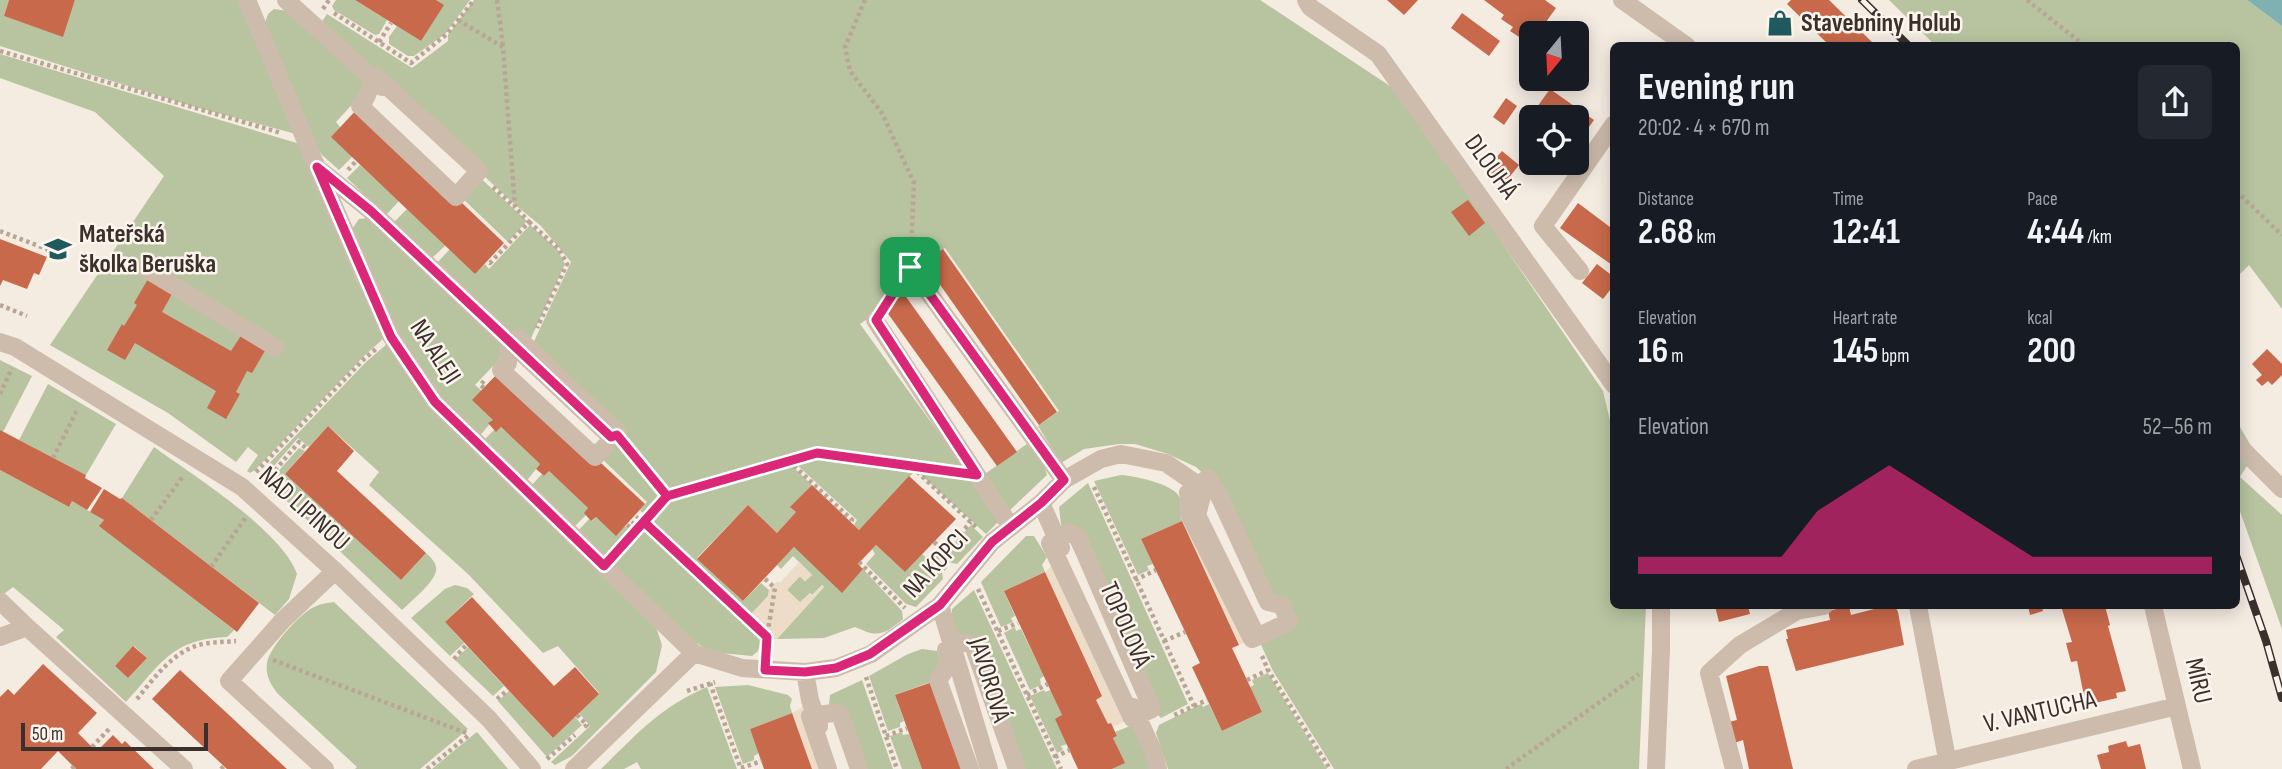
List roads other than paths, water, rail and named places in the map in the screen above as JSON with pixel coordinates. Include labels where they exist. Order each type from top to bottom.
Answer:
[{"type":"street","name":"NA ALEJI","points":[[247,0],[391,337],[435,402],[694,653]]},
{"type":"street","points":[[286,0],[471,172]]},
{"type":"street","name":"DLOUHÁ","points":[[1306,0],[1310,7],[1378,54],[1610,379]]},
{"type":"street","points":[[1622,0],[1675,42]]},
{"type":"street","points":[[377,77],[478,172],[456,197],[360,106],[368,99],[369,86],[374,80],[377,77]]},
{"type":"street","points":[[1580,271],[1543,226],[1610,130]]},
{"type":"street","points":[[317,167],[371,211],[521,346],[614,436],[595,457],[501,370],[508,363],[509,349],[521,346]]},
{"type":"street","points":[[910,267],[1064,480]]},
{"type":"street","points":[[146,269],[275,346]]},
{"type":"street","points":[[876,320],[1011,527]]},
{"type":"street","name":"NAD LIPINOU","points":[[0,342],[15,347],[242,487],[491,711],[539,764]]},
{"type":"street","points":[[2240,447],[2282,489]]},
{"type":"street","name":"NA KOPCI","points":[[694,653],[742,668],[805,672],[836,668],[870,654],[940,605],[967,582],[992,542],[1041,503],[1064,480],[1101,459],[1121,454],[1166,463],[1198,485],[1201,500],[1197,515],[1255,636],[1289,622],[1282,604],[1268,602],[1212,483],[1208,478],[1198,485]]},
{"type":"street","name":"TOPOLOVÁ","points":[[1041,503],[1158,769]]},
{"type":"street","points":[[325,769],[229,681],[283,620],[335,571]]},
{"type":"street","points":[[0,601],[184,769]]},
{"type":"street","name":"JAVOROVÁ","points":[[940,605],[989,769]]},
{"type":"street","points":[[1656,769],[1661,609]]},
{"type":"street","points":[[1734,769],[1710,673],[1740,645],[1797,611],[1808,609]]},
{"type":"street","points":[[1919,609],[1948,765]]},
{"type":"street","name":"MÍRU","points":[[2154,609],[2192,769]]},
{"type":"street","points":[[0,638],[27,627]]},
{"type":"street","points":[[970,769],[938,680],[946,670],[946,650],[963,642],[973,645],[1017,769]]},
{"type":"street","points":[[574,769],[694,653]]},
{"type":"street","points":[[805,672],[815,715],[835,769]]},
{"type":"street","name":"V. VANTUCHA","points":[[1916,769],[1948,765],[2177,706]]},
{"type":"street","points":[[828,769],[810,716],[833,713],[840,714],[859,769]]},
{"type":"water","points":[[2247,0],[2282,0],[2282,26]]},
{"type":"railway","points":[[1862,0],[1905,42]]},
{"type":"railway","points":[[2240,566],[2282,698]]},
{"type":"place","name":"Stavebniny Holub","points":[[1780,23]]},
{"type":"place","name":"Mateřská školka Beruška","points":[[58,249]]}]
